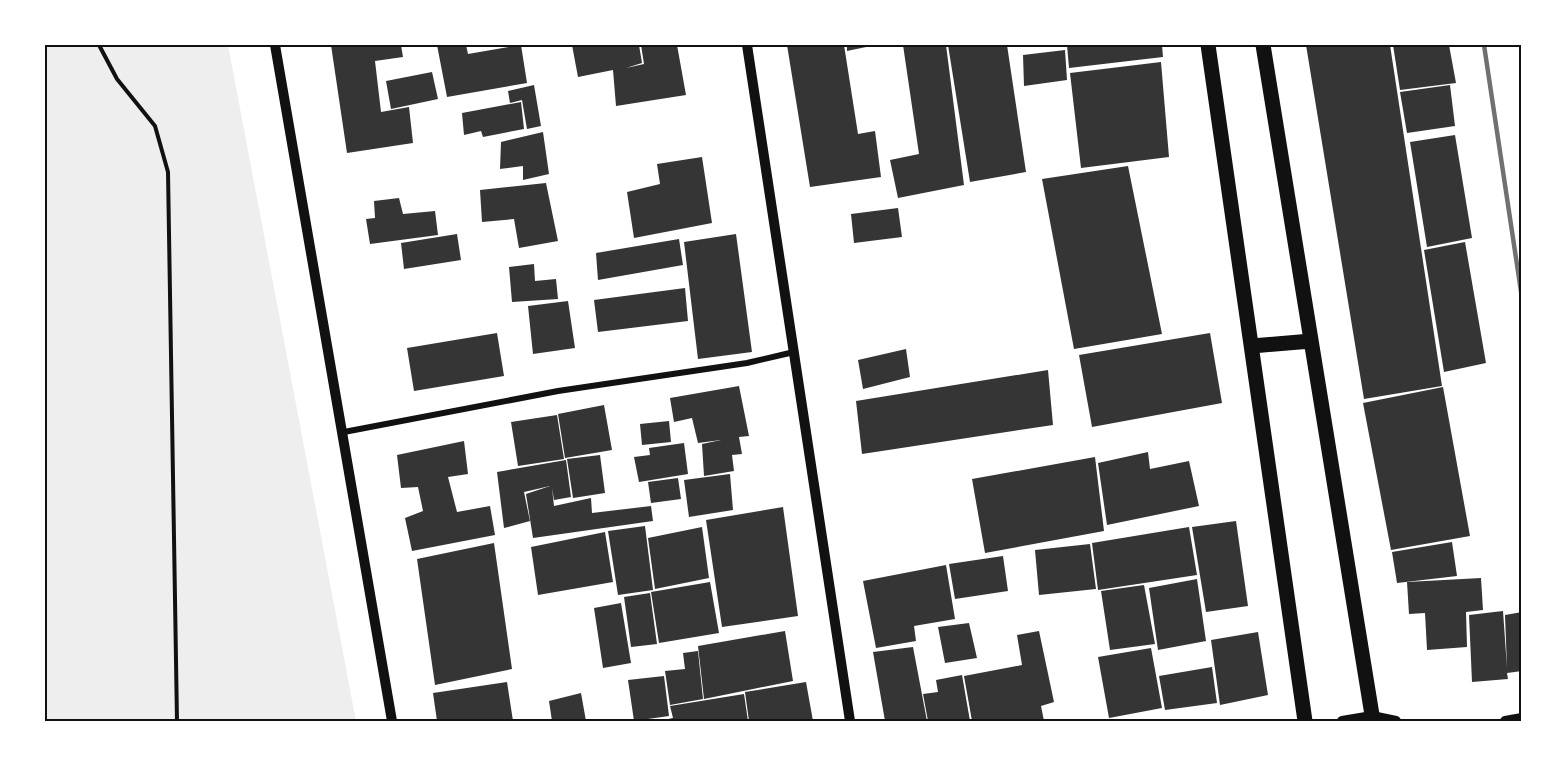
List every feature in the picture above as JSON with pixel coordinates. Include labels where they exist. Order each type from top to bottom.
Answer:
[{"type":"main road","points":[[1208,45],[1305,721]]},
{"type":"main road","points":[[1263,45],[1373,718]]},
{"type":"main road","points":[[1252,346],[1311,341]]},
{"type":"street","points":[[275,45],[344,432],[392,721]]},
{"type":"street","points":[[747,45],[849,721]]},
{"type":"street","points":[[344,432],[558,391],[747,363],[794,352]]},
{"type":"street","points":[[1342,721],[1373,718],[1396,721]]},
{"type":"street","points":[[1505,721],[1522,718]]},
{"type":"path","points":[[99,45],[117,79],[155,126],[168,172],[177,721]]},
{"type":"shaded area","points":[[45,45],[228,45],[356,721],[45,721]]},
{"type":"building","points":[[331,45],[401,45],[403,57],[375,61],[381,112],[409,107],[413,143],[347,153]]},
{"type":"building","points":[[437,45],[466,45],[468,54],[521,45],[527,83],[447,97]]},
{"type":"building","points":[[572,45],[639,45],[642,63],[626,68],[644,64],[641,45],[677,45],[686,95],[616,106],[613,70],[578,77]]},
{"type":"building","points":[[787,45],[844,45],[858,134],[875,131],[881,177],[810,187]]},
{"type":"building","points":[[847,45],[871,45],[871,46],[847,51]]},
{"type":"building","points":[[903,45],[946,45],[964,185],[898,198],[890,160],[919,154]]},
{"type":"building","points":[[948,45],[1007,45],[1026,172],[970,182]]},
{"type":"building","points":[[1067,45],[1162,45],[1163,57],[1069,68]]},
{"type":"building","points":[[1306,45],[1390,45],[1442,386],[1364,399]]},
{"type":"building","points":[[1393,45],[1449,45],[1456,83],[1400,90]]},
{"type":"building","points":[[1065,50],[1067,80],[1024,86],[1023,55]]},
{"type":"building","points":[[1161,62],[1169,157],[1081,168],[1070,73]]},
{"type":"building","points":[[432,72],[438,99],[391,109],[386,81]]},
{"type":"building","points":[[534,85],[541,126],[527,129],[522,100],[510,103],[508,91]]},
{"type":"building","points":[[1450,85],[1455,126],[1407,133],[1400,92]]},
{"type":"building","points":[[521,102],[524,129],[483,137],[481,131],[464,135],[462,113]]},
{"type":"building","points":[[543,132],[549,174],[523,180],[523,166],[500,169],[501,142]]},
{"type":"building","points":[[1455,135],[1472,238],[1427,247],[1410,142]]},
{"type":"building","points":[[702,157],[712,223],[634,238],[627,192],[660,184],[657,164]]},
{"type":"building","points":[[1128,166],[1162,334],[1074,349],[1042,179]]},
{"type":"building","points":[[546,183],[558,241],[519,248],[514,219],[482,222],[480,190]]},
{"type":"building","points":[[399,198],[403,214],[435,211],[438,235],[370,244],[366,219],[375,218],[374,201]]},
{"type":"building","points":[[898,208],[902,237],[854,243],[851,214]]},
{"type":"building","points":[[457,234],[461,260],[404,269],[401,243]]},
{"type":"building","points":[[736,234],[752,352],[698,359],[684,242]]},
{"type":"building","points":[[679,239],[683,265],[598,280],[596,253]]},
{"type":"building","points":[[1465,242],[1486,363],[1444,372],[1424,250]]},
{"type":"building","points":[[534,264],[535,281],[556,279],[558,299],[512,302],[509,267]]},
{"type":"building","points":[[685,288],[688,321],[598,332],[594,300]]},
{"type":"building","points":[[568,301],[575,348],[533,354],[528,306]]},
{"type":"building","points":[[497,333],[504,376],[414,391],[407,348]]},
{"type":"building","points":[[1210,333],[1222,403],[1092,427],[1079,355]]},
{"type":"building","points":[[906,349],[910,377],[863,389],[858,360]]},
{"type":"building","points":[[1048,370],[1053,425],[862,454],[856,401]]},
{"type":"building","points":[[739,386],[749,436],[739,437],[742,454],[732,455],[734,471],[704,476],[702,444],[721,440],[698,443],[692,418],[674,422],[670,398]]},
{"type":"building","points":[[1443,387],[1470,536],[1391,550],[1363,403]]},
{"type":"building","points":[[604,405],[612,450],[565,458],[558,414]]},
{"type":"building","points":[[557,415],[564,459],[518,466],[511,422]]},
{"type":"building","points":[[669,421],[671,442],[642,445],[640,424]]},
{"type":"building","points":[[464,441],[468,474],[448,477],[457,512],[490,506],[495,535],[412,551],[405,518],[423,511],[418,487],[401,488],[397,455]]},
{"type":"building","points":[[684,443],[688,474],[639,482],[634,457],[650,455],[649,448]]},
{"type":"building","points":[[1148,452],[1150,469],[1189,461],[1199,506],[1107,525],[1098,463]]},
{"type":"building","points":[[600,455],[605,493],[573,498],[567,459]]},
{"type":"building","points":[[1095,457],[1104,531],[985,553],[972,479]]},
{"type":"building","points":[[566,460],[571,497],[554,500],[552,488],[554,506],[591,498],[592,513],[651,506],[653,521],[533,538],[526,494],[550,486],[524,492],[530,521],[504,528],[497,472]]},
{"type":"building","points":[[730,474],[733,510],[689,517],[684,480]]},
{"type":"building","points":[[678,478],[681,499],[651,503],[648,482]]},
{"type":"building","points":[[783,507],[798,616],[722,627],[706,520]]},
{"type":"building","points":[[1236,521],[1248,606],[1206,612],[1192,527]]},
{"type":"building","points":[[645,526],[653,590],[618,595],[608,531]]},
{"type":"building","points":[[702,527],[709,578],[655,589],[648,538]]},
{"type":"building","points":[[1189,527],[1197,575],[1098,590],[1092,543]]},
{"type":"building","points":[[605,532],[613,582],[538,595],[531,547]]},
{"type":"building","points":[[1452,542],[1457,576],[1397,583],[1392,552]]},
{"type":"building","points":[[494,543],[512,669],[435,685],[417,559]]},
{"type":"building","points":[[1090,544],[1096,589],[1039,595],[1035,550]]},
{"type":"building","points":[[1003,556],[1008,591],[955,599],[949,564]]},
{"type":"building","points":[[946,565],[955,619],[914,626],[916,641],[876,648],[863,581]]},
{"type":"building","points":[[1481,578],[1483,610],[1466,612],[1467,647],[1427,650],[1425,613],[1409,614],[1407,582]]},
{"type":"building","points":[[1197,579],[1206,641],[1158,650],[1149,588]]},
{"type":"building","points":[[710,582],[719,633],[659,643],[651,592]]},
{"type":"building","points":[[1144,585],[1155,644],[1110,650],[1101,591]]},
{"type":"building","points":[[650,593],[657,644],[631,647],[624,597]]},
{"type":"building","points":[[621,603],[631,663],[603,668],[594,608]]},
{"type":"building","points":[[1503,611],[1507,668],[1505,615],[1522,612],[1522,671],[1507,673],[1508,679],[1472,682],[1469,615]]},
{"type":"building","points":[[969,623],[977,658],[945,663],[938,627]]},
{"type":"building","points":[[785,631],[793,681],[704,699],[698,646]]},
{"type":"building","points":[[1039,631],[1054,702],[1041,706],[1044,721],[972,721],[964,676],[1022,665],[1017,635]]},
{"type":"building","points":[[1258,632],[1268,695],[1220,705],[1211,640]]},
{"type":"building","points":[[913,647],[927,721],[885,721],[873,652]]},
{"type":"building","points":[[1151,648],[1162,708],[1109,718],[1098,657]]},
{"type":"building","points":[[698,651],[703,699],[670,705],[665,671],[685,669],[683,653]]},
{"type":"building","points":[[1212,667],[1217,703],[1165,710],[1159,676]]},
{"type":"building","points":[[962,675],[970,721],[928,721],[923,694],[938,692],[936,680]]},
{"type":"building","points":[[664,676],[669,716],[634,721],[628,680]]},
{"type":"building","points":[[507,682],[513,721],[437,721],[433,693]]},
{"type":"building","points":[[806,682],[813,721],[749,721],[745,692]]},
{"type":"building","points":[[581,693],[586,721],[552,721],[549,701]]},
{"type":"building","points":[[744,694],[748,721],[658,721],[673,718],[670,706]]},
{"type":"railway","points":[[1484,45],[1522,298]]}]
